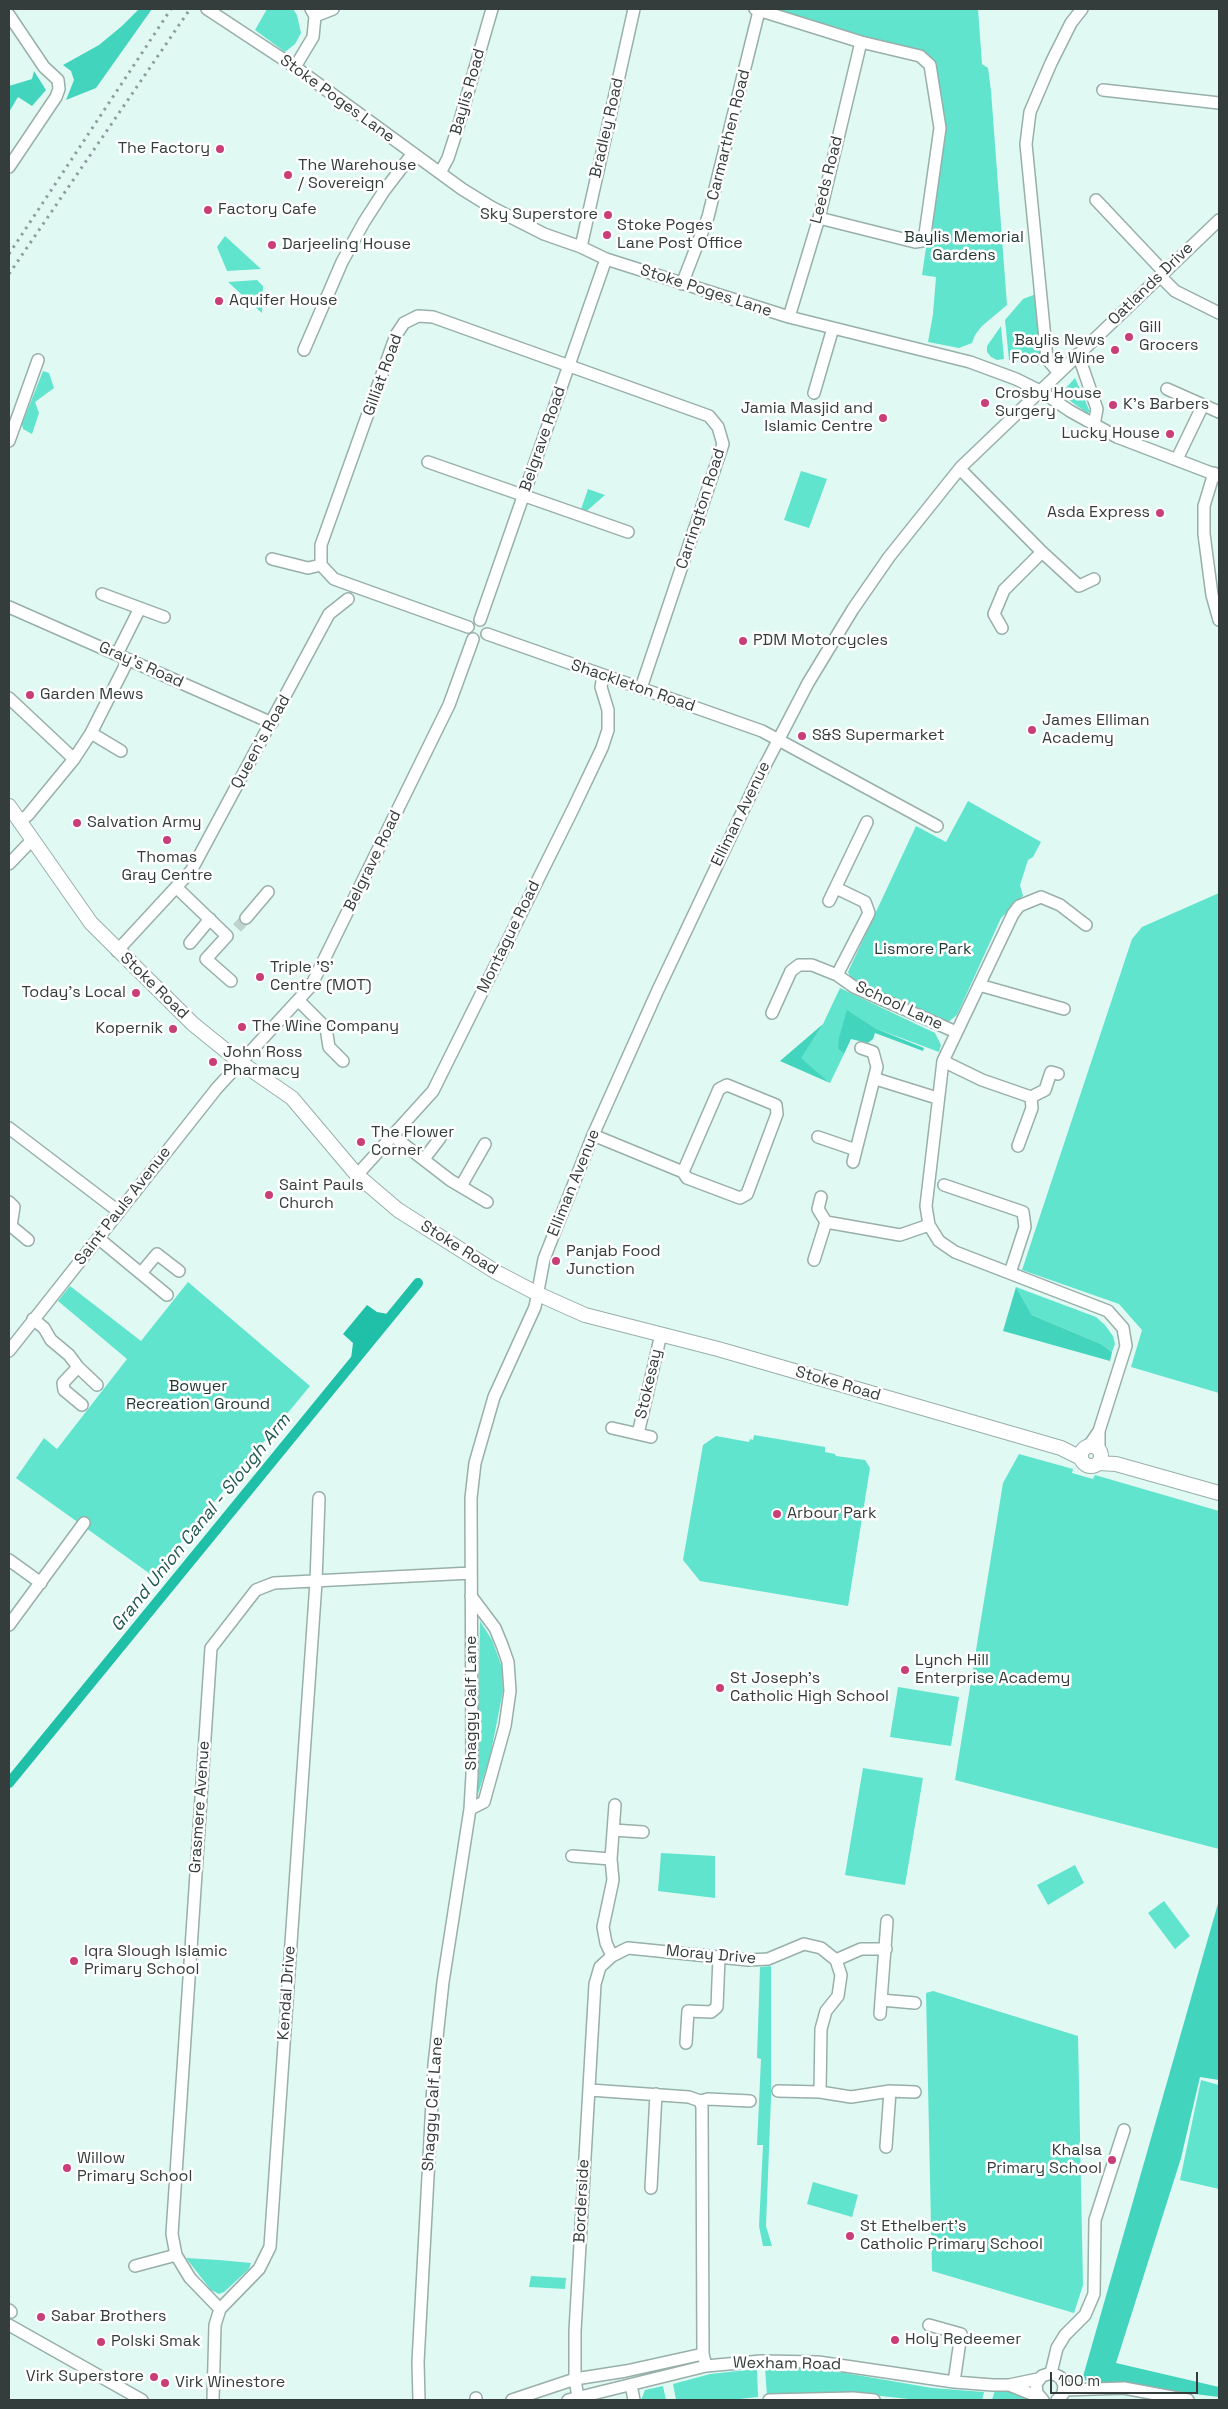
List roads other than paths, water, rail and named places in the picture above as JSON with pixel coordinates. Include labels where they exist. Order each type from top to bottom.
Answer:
[{"type":"main road","name":"Stoke Road","points":[[9,806],[91,923],[193,1024],[240,1062],[292,1098],[357,1174],[398,1210],[496,1272],[538,1294],[585,1315],[660,1334],[1061,1448],[1092,1453],[1116,1464],[1219,1493]]},
{"type":"street","name":"Stoke Poges Lane","points":[[207,9],[295,67],[440,173],[491,206],[544,234],[582,247],[606,259],[789,317],[970,362],[1016,379],[1042,392],[1094,425],[1118,437],[1216,475]]},
{"type":"street","points":[[295,67],[313,37],[313,12],[333,9]]},
{"type":"street","name":"Baylis Road","points":[[440,173],[448,158],[458,127],[492,9]]},
{"type":"street","name":"Bradley Road","points":[[582,247],[634,9]]},
{"type":"street","points":[[1058,373],[1048,360],[1026,144],[1030,112],[1050,63],[1071,23],[1082,9]]},
{"type":"street","points":[[757,10],[861,42],[920,56],[930,65],[940,128],[925,234],[922,242],[915,242],[819,218]]},
{"type":"street","name":"Carmarthen Road","points":[[682,284],[708,218],[757,10]]},
{"type":"street","points":[[9,15],[44,67],[58,80],[59,89],[56,97],[9,167]]},
{"type":"street","name":"Leeds Road","points":[[789,317],[819,218],[861,42]]},
{"type":"street","points":[[1103,90],[1219,103]]},
{"type":"street","points":[[304,350],[342,262],[364,222],[384,191],[413,153]]},
{"type":"street","points":[[1096,200],[1175,291],[1219,313]]},
{"type":"street","name":"Oatlands Drive","points":[[1042,392],[1058,373],[1219,220]]},
{"type":"street","name":"Belgrave Road","points":[[480,620],[606,259]]},
{"type":"street","name":"Gilliat Road","points":[[321,565],[321,545],[396,335],[404,323],[418,316],[434,317],[569,365]]},
{"type":"street","points":[[814,393],[834,328]]},
{"type":"street","points":[[1078,354],[1097,409],[1094,425]]},
{"type":"street","points":[[9,441],[38,360]]},
{"type":"street","name":"Carrington Road","points":[[569,365],[709,416],[718,427],[724,444],[641,688]]},
{"type":"street","points":[[1167,389],[1219,412]]},
{"type":"street","name":"Elliman Avenue","points":[[538,1294],[546,1253],[593,1135],[710,876],[808,683],[853,609],[889,556],[960,469],[1042,392]]},
{"type":"street","points":[[1177,459],[1203,405]]},
{"type":"street","points":[[428,462],[628,532]]},
{"type":"street","points":[[960,469],[1042,552],[1079,586],[1094,579]]},
{"type":"street","points":[[1216,475],[1204,506],[1204,534],[1212,595],[1219,620]]},
{"type":"street","points":[[1002,628],[994,614],[1004,590],[1042,552]]},
{"type":"street","points":[[272,559],[308,568],[321,565],[334,579],[340,582],[468,626]]},
{"type":"street","points":[[102,594],[164,617]]},
{"type":"street","name":"Queen's Road","points":[[117,950],[190,871],[272,723],[329,614],[348,599]]},
{"type":"street","name":"Gray's Road","points":[[9,607],[272,723]]},
{"type":"street","points":[[116,654],[140,608]]},
{"type":"street","points":[[474,620],[480,620],[488,627],[487,634],[483,639],[472,639],[467,632],[468,626],[474,620]]},
{"type":"street","name":"Shackleton Road","points":[[487,634],[779,739],[937,826]]},
{"type":"street","name":"Belgrave Road","points":[[240,1062],[298,1000],[318,973],[449,705],[472,639]]},
{"type":"street","points":[[19,822],[34,808],[74,759],[91,733],[128,660]]},
{"type":"street","name":"Montague Road","points":[[357,1174],[432,1091],[602,748],[608,730],[608,710],[601,687],[603,676]]},
{"type":"street","points":[[9,698],[74,759]]},
{"type":"street","points":[[91,733],[121,751]]},
{"type":"street","points":[[829,901],[867,822]]},
{"type":"street","points":[[9,864],[32,840]]},
{"type":"street","points":[[176,887],[227,936]]},
{"type":"street","name":"School Lane","points":[[836,888],[865,902],[869,913],[837,975],[854,987],[956,1032]]},
{"type":"street","points":[[246,918],[268,892]]},
{"type":"street","points":[[1086,925],[1060,905],[1041,898],[1019,906],[1012,914],[943,1061],[937,1098],[926,1206],[930,1225],[939,1240],[955,1252],[1108,1311],[1123,1328],[1126,1346],[1092,1453]]},
{"type":"street","points":[[190,943],[210,920]]},
{"type":"street","points":[[231,981],[206,959],[237,928]]},
{"type":"street","points":[[772,1013],[792,971],[799,965],[812,965],[837,975]]},
{"type":"street","points":[[979,985],[1064,1009]]},
{"type":"street","points":[[298,1000],[326,1028],[329,1047],[343,1060]]},
{"type":"street","points":[[853,1162],[876,1079],[877,1067],[873,1052],[861,1048]]},
{"type":"street","points":[[943,1061],[982,1080],[1031,1097],[1045,1090],[1051,1072],[1058,1074]]},
{"type":"street","name":"Saint Pauls Avenue","points":[[9,1351],[118,1211],[240,1062]]},
{"type":"street","points":[[876,1079],[937,1098]]},
{"type":"street","points":[[593,1135],[683,1172],[687,1178],[740,1198],[747,1194],[778,1114],[776,1105],[727,1085],[719,1089],[683,1172]]},
{"type":"street","points":[[1018,1146],[1032,1108],[1031,1097]]},
{"type":"street","points":[[9,1128],[118,1211]]},
{"type":"street","points":[[393,1136],[486,1202]]},
{"type":"street","points":[[818,1137],[856,1150]]},
{"type":"street","points":[[424,1159],[440,1138]]},
{"type":"street","points":[[461,1186],[485,1144]]},
{"type":"street","points":[[944,1185],[1024,1212],[1025,1227],[1010,1272]]},
{"type":"street","points":[[821,1197],[818,1209],[826,1222],[900,1235],[930,1225]]},
{"type":"street","points":[[9,1202],[14,1207],[10,1227],[28,1240]]},
{"type":"street","points":[[814,1260],[826,1222]]},
{"type":"street","points":[[98,1238],[167,1295]]},
{"type":"street","points":[[140,1273],[157,1254],[179,1271]]},
{"type":"street","name":"Shaggy Calf Lane","points":[[419,2400],[418,2362],[434,2065],[443,1982],[470,1809],[472,1729],[471,1498],[475,1463],[494,1397],[528,1323],[538,1294]]},
{"type":"street","points":[[33,1319],[44,1328],[51,1340],[69,1355],[78,1368],[98,1385]]},
{"type":"street","name":"Stokesay","points":[[638,1434],[660,1334]]},
{"type":"street","points":[[78,1368],[64,1383],[64,1390],[82,1406]]},
{"type":"street","name":"Stokesay","points":[[612,1428],[651,1437]]},
{"type":"street","name":"Kendal Drive","points":[[220,2309],[259,2269],[270,2247],[316,1582],[319,1498]]},
{"type":"street","points":[[9,1625],[84,1523]]},
{"type":"street","points":[[9,1560],[41,1583]]},
{"type":"street","name":"Grasmere Avenue","points":[[220,2309],[190,2278],[176,2255],[172,2234],[211,1648],[256,1590],[274,1583],[471,1573]]},
{"type":"street","name":"Shaggy Calf Lane","points":[[470,1809],[484,1802],[506,1726],[510,1691],[508,1662],[502,1645],[495,1628],[471,1596]]},
{"type":"street","points":[[615,1804],[611,1859],[613,1880],[603,1927],[606,1943],[612,1956],[600,1967],[595,1984],[590,2090],[689,2097],[700,2101],[708,2099],[750,2101]]},
{"type":"street","points":[[614,1830],[643,1832]]},
{"type":"street","points":[[572,1856],[611,1859]]},
{"type":"street","points":[[880,2014],[887,1921]]},
{"type":"street","name":"Moray Drive","points":[[612,1956],[628,1948],[748,1960],[768,1959],[804,1944],[820,1948],[836,1960]]},
{"type":"street","points":[[820,2092],[821,2029],[826,2011],[838,1996],[841,1975],[836,1960],[861,1949],[886,1949]]},
{"type":"street","points":[[686,2043],[688,2011],[711,2012],[717,2006],[719,1957]]},
{"type":"street","points":[[881,2000],[915,2003]]},
{"type":"street","name":"Borderside","points":[[573,2399],[575,2331],[590,2090]]},
{"type":"street","points":[[778,2091],[820,2092],[851,2097],[890,2091],[915,2092]]},
{"type":"street","points":[[886,2147],[890,2091]]},
{"type":"street","points":[[651,2188],[656,2094]]},
{"type":"street","points":[[700,2101],[702,2107],[703,2354],[706,2366]]},
{"type":"street","points":[[1057,2400],[1064,2390],[1062,2380],[1051,2373],[1057,2348],[1064,2335],[1086,2315],[1094,2294],[1096,2220],[1124,2130]]},
{"type":"street","points":[[135,2266],[176,2255]]},
{"type":"street","points":[[213,2400],[215,2325],[220,2309]]},
{"type":"street","points":[[954,2382],[961,2334],[966,2322]]},
{"type":"street","points":[[9,2325],[142,2400]]},
{"type":"street","points":[[928,2325],[961,2334]]},
{"type":"street","points":[[512,2400],[575,2379],[626,2371],[703,2354]]},
{"type":"street","name":"Wexham Road","points":[[573,2399],[706,2366],[761,2361],[818,2362],[954,2382],[1009,2385],[1038,2379],[1051,2373]]},
{"type":"street","points":[[1038,2379],[1036,2388],[1041,2399]]},
{"type":"street","points":[[206,2400],[213,2384]]},
{"type":"street","points":[[631,2385],[634,2400]]},
{"type":"street","name":"Wexham Road","points":[[1009,2385],[1041,2399]]},
{"type":"street","points":[[1064,2390],[1124,2388],[1188,2400]]},
{"type":"street","points":[[769,2400],[853,2398],[874,2400]]},
{"type":"waterway","name":"Grand Union Canal - Slough Arm","points":[[9,1783],[418,1283]]},
{"type":"tunnel","points":[[237,928],[246,918]]},
{"type":"railway","points":[[9,254],[171,9]]},
{"type":"railway","points":[[9,274],[190,9]]},
{"type":"place","name":"The Factory","points":[[220,149]]},
{"type":"place","name":"The Warehouse / Sovereign","points":[[288,175]]},
{"type":"place","name":"Factory Cafe","points":[[208,210]]},
{"type":"place","name":"Sky Superstore","points":[[608,215]]},
{"type":"place","name":"Stoke Poges Lane Post Office","points":[[607,235]]},
{"type":"place","name":"Darjeeling House","points":[[272,245]]},
{"type":"place","name":"Aquifer House","points":[[219,301]]},
{"type":"place","name":"Gill Grocers","points":[[1129,337]]},
{"type":"place","name":"Baylis News Food & Wine","points":[[1115,350]]},
{"type":"place","name":"Crosby House Surgery","points":[[985,403]]},
{"type":"place","name":"K's Barbers","points":[[1113,405]]},
{"type":"place","name":"Jamia Masjid and Islamic Centre","points":[[883,418]]},
{"type":"place","name":"Lucky House","points":[[1170,434]]},
{"type":"place","name":"Asda Express","points":[[1160,513]]},
{"type":"place","name":"PDM Motorcycles","points":[[743,641]]},
{"type":"place","name":"Garden Mews","points":[[30,695]]},
{"type":"place","name":"James Elliman Academy","points":[[1032,730]]},
{"type":"place","name":"S&S Supermarket","points":[[802,736]]},
{"type":"place","name":"Salvation Army","points":[[77,823]]},
{"type":"place","name":"Thomas Gray Centre","points":[[167,840]]},
{"type":"place","name":"Triple 'S' Centre (MOT)","points":[[260,977]]},
{"type":"place","name":"Today's Local","points":[[136,993]]},
{"type":"place","name":"The Wine Company","points":[[242,1027]]},
{"type":"place","name":"Kopernik","points":[[173,1029]]},
{"type":"place","name":"John Ross Pharmacy","points":[[213,1062]]},
{"type":"place","name":"The Flower Corner","points":[[361,1142]]},
{"type":"place","name":"Saint Pauls Church","points":[[269,1195]]},
{"type":"place","name":"Panjab Food Junction","points":[[556,1261]]},
{"type":"place","name":"Arbour Park","points":[[777,1514]]},
{"type":"place","name":"Lynch Hill Enterprise Academy","points":[[905,1670]]},
{"type":"place","name":"St Joseph's Catholic High School","points":[[720,1688]]},
{"type":"place","name":"Iqra Slough Islamic Primary School","points":[[74,1961]]},
{"type":"place","name":"Khalsa Primary School","points":[[1112,2160]]},
{"type":"place","name":"Willow Primary School","points":[[67,2168]]},
{"type":"place","name":"St Ethelbert's Catholic Primary School","points":[[850,2236]]},
{"type":"place","name":"Sabar Brothers","points":[[41,2317]]},
{"type":"place","name":"Holy Redeemer","points":[[895,2340]]},
{"type":"place","name":"Polski Smak","points":[[101,2342]]},
{"type":"place","name":"Virk Superstore","points":[[154,2377]]},
{"type":"place","name":"Virk Winestore","points":[[165,2383]]},
{"type":"park label","name":"Baylis Memorial Gardens","points":[[964,247]]},
{"type":"park label","name":"Lismore Park","points":[[923,950]]},
{"type":"park label","name":"Bowyer Recreation Ground","points":[[198,1396]]}]
